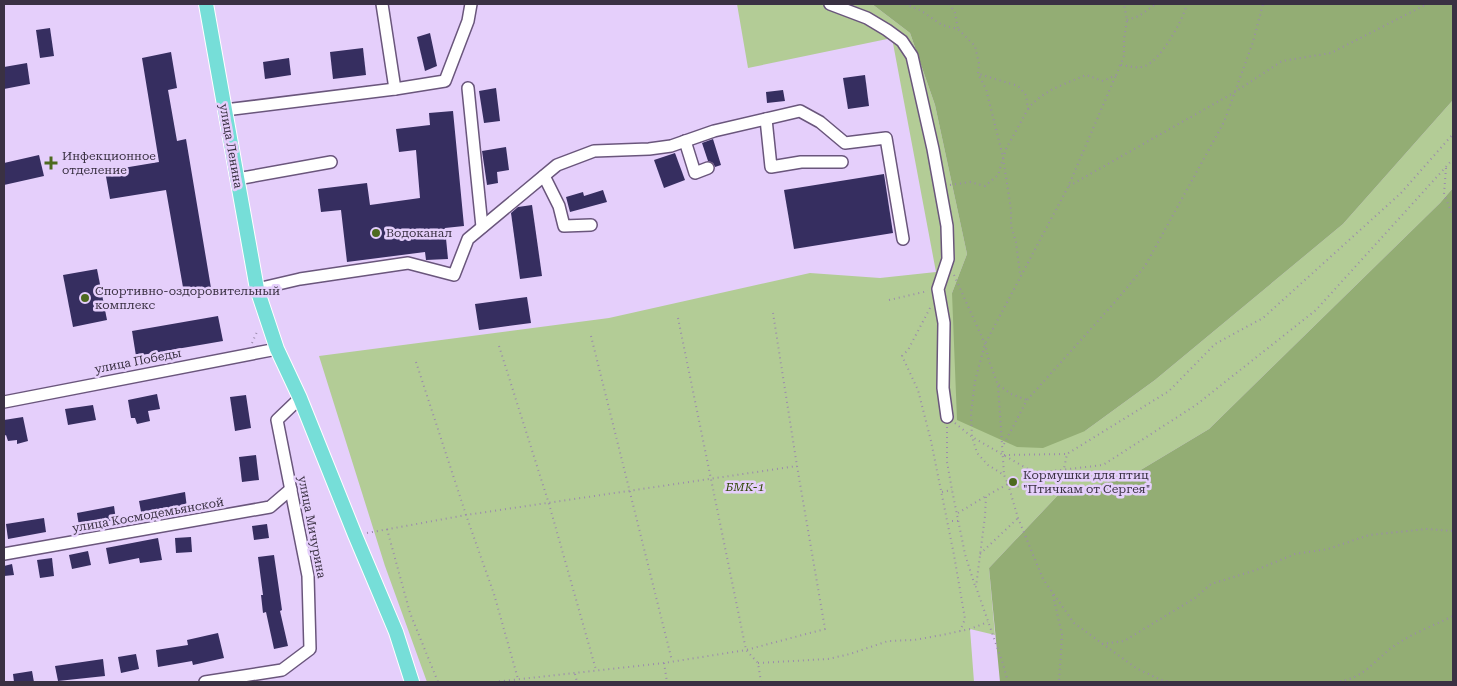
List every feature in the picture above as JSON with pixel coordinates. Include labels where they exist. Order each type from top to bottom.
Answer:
[{"type":"main road","name":"улица Ленина","points":[[206,4],[258,289],[277,349],[300,398],[396,632],[412,682]]},
{"type":"street","points":[[382,4],[395,89]]},
{"type":"street","points":[[225,110],[446,81],[468,21],[470,4]]},
{"type":"street","points":[[830,4],[867,18],[887,30],[902,41],[912,56],[933,149],[947,226],[948,259],[938,289],[944,324],[943,388],[947,417]]},
{"type":"street","points":[[468,88],[482,227]]},
{"type":"street","points":[[258,289],[300,279],[408,263],[454,275],[468,239],[557,165],[594,150],[649,149],[671,146],[714,131],[800,111],[820,122],[844,143],[886,138],[903,239]]},
{"type":"street","points":[[766,119],[771,167],[801,162],[842,162]]},
{"type":"street","points":[[685,141],[695,173],[708,168]]},
{"type":"street","points":[[237,179],[330,162]]},
{"type":"street","points":[[544,176],[559,206],[564,226],[591,225]]},
{"type":"street","name":"улица Победы","points":[[4,402],[277,349]]},
{"type":"street","name":"улица Мичурина","points":[[205,682],[282,670],[310,649],[308,576],[277,420],[300,398]]},
{"type":"street","name":"улица Космодемьянской","points":[[4,554],[270,507],[291,489]]},
{"type":"path","points":[[905,4],[920,10],[942,25],[958,29],[975,46],[978,74],[986,88],[1003,157],[1011,210],[1011,226],[1016,242],[1020,274]]},
{"type":"path","points":[[949,4],[955,13],[958,29]]},
{"type":"path","points":[[1004,475],[988,465],[977,453],[972,437],[971,414],[975,381],[985,344],[1020,274],[1068,187],[1121,65],[1124,56],[1126,20],[1124,4]]},
{"type":"path","points":[[1126,20],[1139,16],[1156,4]]},
{"type":"path","points":[[1121,65],[1138,68],[1148,65],[1164,50],[1188,4]]},
{"type":"path","points":[[1004,444],[1027,400],[1145,266],[1224,122],[1253,42],[1262,4]]},
{"type":"path","points":[[1068,187],[1235,92],[1282,61],[1332,54],[1427,4]]},
{"type":"path","points":[[978,74],[1018,86],[1026,95],[1028,108]]},
{"type":"path","points":[[940,187],[970,182],[985,186],[998,175],[1006,148],[1028,108],[1036,98],[1086,75],[1104,81],[1116,75]]},
{"type":"path","points":[[1004,455],[1067,454],[1169,391],[1215,344],[1263,318],[1401,193],[1453,134]]},
{"type":"path","points":[[947,417],[972,437],[1034,473],[1103,465],[1196,405],[1316,310],[1453,159]]},
{"type":"path","points":[[1446,168],[1444,194],[1453,216]]},
{"type":"path","points":[[948,259],[985,344],[998,385],[1004,444],[1004,475],[1018,518],[1043,578],[1074,623],[1136,668],[1160,679],[1172,682]]},
{"type":"path","points":[[889,300],[938,289]]},
{"type":"path","points":[[938,289],[926,318],[908,350],[902,356],[918,390],[942,492],[965,619],[960,631]]},
{"type":"path","points":[[494,682],[664,663],[746,650],[825,628],[797,466],[774,313]]},
{"type":"path","points":[[678,318],[746,650],[758,663],[760,682]]},
{"type":"path","points":[[591,336],[672,661]]},
{"type":"path","points":[[499,346],[549,504],[596,670]]},
{"type":"path","points":[[416,362],[466,516],[494,594],[518,679]]},
{"type":"path","points":[[998,385],[1011,394],[1027,400]]},
{"type":"path","points":[[947,417],[947,462],[958,521],[976,587],[1008,682]]},
{"type":"path","points":[[957,514],[1008,484],[1041,493],[1060,488],[1067,454]]},
{"type":"path","points":[[355,535],[466,516],[797,466]]},
{"type":"path","points":[[942,492],[952,490]]},
{"type":"path","points":[[976,587],[986,496]]},
{"type":"path","points":[[980,554],[1018,518]]},
{"type":"path","points":[[952,521],[958,521]]},
{"type":"path","points":[[387,529],[410,613],[438,682]]},
{"type":"path","points":[[1102,644],[1124,641],[1195,598],[1211,584],[1256,570],[1295,554],[1328,549],[1369,535],[1427,529],[1453,530]]},
{"type":"path","points":[[1052,592],[1062,635],[1059,682]]},
{"type":"path","points":[[1335,682],[1350,681],[1374,665],[1397,643],[1453,616]]},
{"type":"path","points":[[758,663],[828,659],[850,654],[888,641],[914,640],[960,631],[988,622]]},
{"type":"path","points":[[664,663],[667,682]]},
{"type":"path","points":[[575,674],[576,682]]},
{"type":"path","points":[[1155,682],[1160,679]]},
{"type":"green space","name":"БМК-1","points":[[737,4],[872,4],[910,33],[935,105],[967,254],[952,293],[1085,431],[1155,380],[1343,224],[1453,100],[1453,188],[1440,203],[1209,429],[1129,477],[1060,493],[989,568],[995,635],[970,629],[974,682],[427,682],[385,566],[319,356],[609,318],[810,273],[880,278],[936,272],[892,38],[748,68]]},
{"type":"green space","points":[[872,4],[1453,4],[1453,100],[1343,224],[1155,380],[1085,431],[1043,448],[1017,447],[957,420],[952,293],[967,254],[935,105],[910,33]]},
{"type":"green space","points":[[1453,188],[1453,682],[1000,682],[989,568],[1060,493],[1129,477],[1209,429],[1440,203]]},
{"type":"building","points":[[50,28],[54,56],[40,58],[36,30]]},
{"type":"building","points":[[430,33],[437,66],[425,71],[417,37]]},
{"type":"building","points":[[363,48],[366,75],[333,79],[330,52]]},
{"type":"building","points":[[171,52],[177,88],[168,90],[177,141],[186,139],[211,288],[184,293],[166,190],[110,199],[105,171],[159,162],[142,58]]},
{"type":"building","points":[[289,58],[291,75],[265,79],[263,62]]},
{"type":"building","points":[[27,63],[30,84],[4,89],[4,67]]},
{"type":"building","points":[[865,75],[869,106],[848,109],[843,78]]},
{"type":"building","points":[[496,88],[500,121],[484,123],[479,91]]},
{"type":"building","points":[[783,90],[785,101],[767,103],[766,92]]},
{"type":"building","points":[[453,111],[464,226],[445,228],[448,259],[426,260],[425,252],[347,262],[341,210],[321,212],[318,189],[367,183],[370,205],[420,198],[416,150],[399,152],[396,129],[430,125],[429,113]]},
{"type":"building","points":[[713,139],[721,165],[715,167],[713,163],[708,161],[702,143]]},
{"type":"building","points":[[506,147],[509,170],[497,172],[498,183],[487,185],[482,151]]},
{"type":"building","points":[[675,153],[685,180],[664,188],[654,160]]},
{"type":"building","points":[[39,155],[44,176],[4,185],[4,163]]},
{"type":"building","points":[[884,174],[893,233],[794,249],[784,190]]},
{"type":"building","points":[[603,190],[607,202],[570,212],[566,197],[583,192],[584,196]]},
{"type":"building","points":[[532,205],[542,276],[520,279],[511,213],[518,207]]},
{"type":"building","name":"Спортивно-оздоровительный комплекс","points":[[97,269],[107,320],[73,327],[63,275]]},
{"type":"building","points":[[527,297],[531,323],[479,330],[475,304]]},
{"type":"building","points":[[218,316],[223,341],[136,356],[132,331]]},
{"type":"building","points":[[157,394],[160,409],[148,411],[150,421],[137,424],[135,418],[131,418],[128,400]]},
{"type":"building","points":[[246,395],[251,428],[235,431],[230,397]]},
{"type":"building","points":[[93,405],[96,420],[68,425],[65,409]]},
{"type":"building","points":[[23,417],[28,441],[17,444],[17,440],[8,441],[6,435],[4,436],[4,420]]},
{"type":"building","points":[[256,455],[259,480],[242,482],[239,457]]},
{"type":"building","points":[[185,492],[187,508],[142,517],[139,501]]},
{"type":"building","points":[[114,506],[116,520],[79,526],[77,513]]},
{"type":"building","points":[[44,518],[46,532],[8,539],[6,524]]},
{"type":"building","points":[[267,524],[269,538],[254,540],[252,526]]},
{"type":"building","points":[[191,537],[192,552],[176,553],[175,538]]},
{"type":"building","points":[[158,538],[162,560],[140,563],[139,558],[109,564],[106,548]]},
{"type":"building","points":[[88,551],[91,565],[72,569],[69,555]]},
{"type":"building","points":[[274,555],[282,610],[280,611],[288,646],[274,649],[266,612],[263,613],[261,595],[263,595],[258,557]]},
{"type":"building","points":[[52,558],[54,576],[40,578],[37,560]]},
{"type":"building","points":[[12,564],[14,575],[4,576],[4,566]]},
{"type":"building","points":[[218,633],[224,658],[193,665],[192,661],[158,667],[156,650],[188,645],[187,640]]},
{"type":"building","points":[[136,654],[139,669],[121,673],[118,657]]},
{"type":"building","points":[[103,659],[105,676],[58,681],[55,666]]},
{"type":"building","points":[[32,671],[34,682],[14,682],[13,674]]},
{"type":"place","name":"Инфекционное отделение","points":[[51,163]]},
{"type":"place","name":"Водоканал","points":[[376,233]]},
{"type":"place","name":"Спортивно-оздоровительный комплекс","points":[[85,298]]},
{"type":"place","name":"Кормушки для птиц \"Птичкам от Сергея\"","points":[[1013,482]]}]
